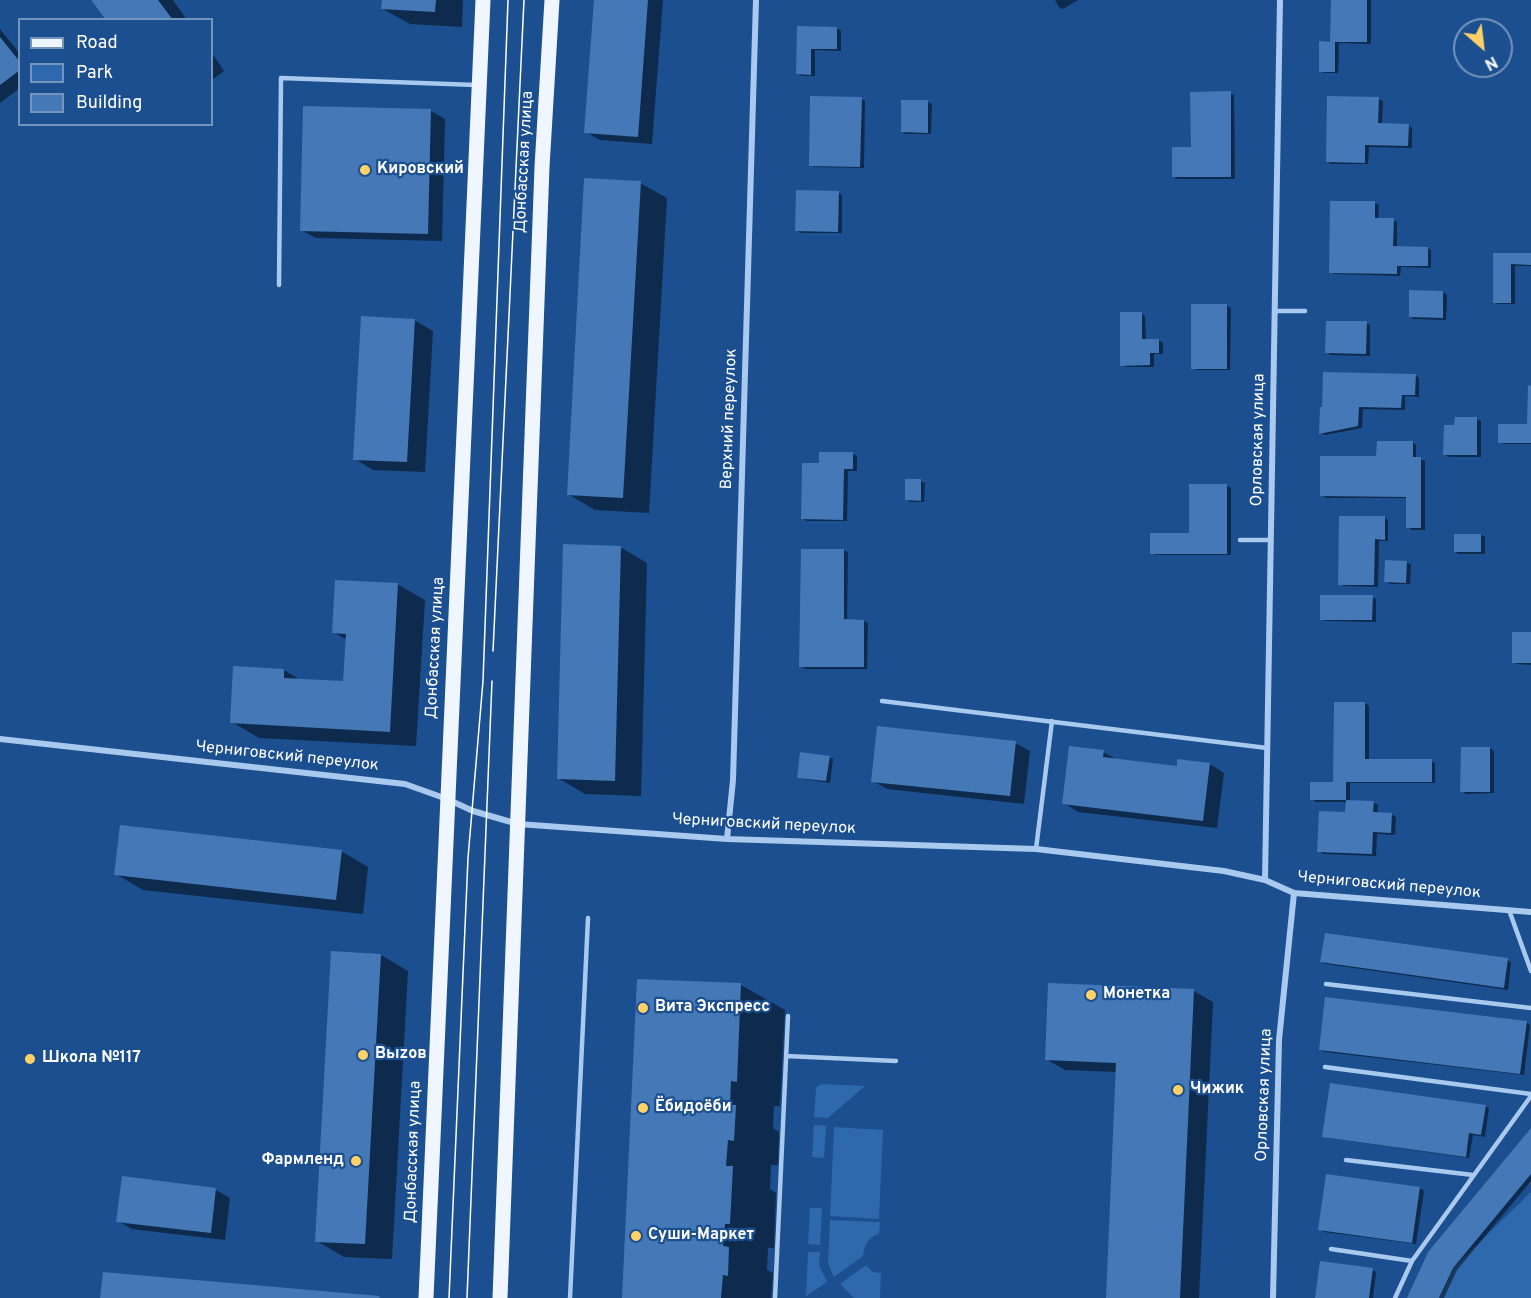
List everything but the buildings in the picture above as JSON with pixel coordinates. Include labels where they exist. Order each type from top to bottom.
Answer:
[{"type":"main road","name":"Донбасская улица","points":[[426,1298],[483,0]]},
{"type":"main road","name":"Донбасская улица","points":[[500,1298],[542,167],[552,0]]},
{"type":"street","name":"Верхний переулок","points":[[727,839],[733,780],[756,0]]},
{"type":"street","name":"Орловская улица","points":[[1265,880],[1280,0]]},
{"type":"street","name":"Черниговский переулок","points":[[0,739],[405,784],[473,811],[519,824],[727,839],[1036,849],[1224,871],[1265,880],[1294,893],[1531,912]]},
{"type":"street","name":"Орловская улица","points":[[1273,1298],[1279,1040],[1294,893]]},
{"type":"lane","points":[[279,285],[281,78],[479,85]]},
{"type":"lane","points":[[1275,311],[1305,311]]},
{"type":"lane","points":[[1240,540],[1271,540]]},
{"type":"lane","points":[[882,701],[1267,748]]},
{"type":"lane","points":[[1036,849],[1052,721]]},
{"type":"lane","points":[[1509,910],[1531,972]]},
{"type":"lane","points":[[570,1298],[588,918]]},
{"type":"lane","points":[[1326,984],[1531,1008]]},
{"type":"lane","points":[[775,1298],[788,1016]]},
{"type":"lane","points":[[786,1056],[896,1060]]},
{"type":"lane","points":[[1325,1066],[1531,1095],[1412,1261],[1395,1298]]},
{"type":"lane","points":[[1346,1160],[1473,1175]]},
{"type":"lane","points":[[1331,1248],[1412,1261]]},
{"type":"green space","points":[[821,1084],[865,1086],[828,1118],[814,1117],[816,1088]]},
{"type":"green space","points":[[814,1125],[826,1126],[824,1158],[812,1157]]},
{"type":"green space","points":[[834,1127],[883,1130],[879,1219],[830,1216]]},
{"type":"green space","points":[[1531,1192],[1531,1298],[1440,1298],[1453,1268]]},
{"type":"green space","points":[[810,1208],[822,1208],[820,1245],[808,1244]]},
{"type":"green space","points":[[830,1220],[880,1222],[879,1234],[867,1242],[863,1256],[834,1277],[828,1263]]},
{"type":"green space","points":[[808,1252],[820,1252],[819,1265],[827,1282],[806,1296]]},
{"type":"green space","points":[[866,1265],[873,1272],[881,1273],[880,1298],[854,1298],[840,1284]]},
{"type":"tram line","points":[[449,1298],[468,858],[483,681],[508,0]]},
{"type":"tram line","points":[[493,651],[524,0]]},
{"type":"tram line","points":[[467,1298],[492,681]]},
{"type":"place","name":"Кировский","points":[[365,170]]},
{"type":"place","name":"Монетка","points":[[1091,995]]},
{"type":"place","name":"Вита Экспресс","points":[[643,1008]]},
{"type":"place","name":"Выzов","points":[[363,1055]]},
{"type":"place","name":"Школа №117","points":[[30,1059]]},
{"type":"place","name":"Чижик","points":[[1178,1090]]},
{"type":"place","name":"Ёбидоёби","points":[[643,1108]]},
{"type":"place","name":"Фармленд","points":[[356,1161]]},
{"type":"place","name":"Суши-Маркет","points":[[636,1236]]}]
